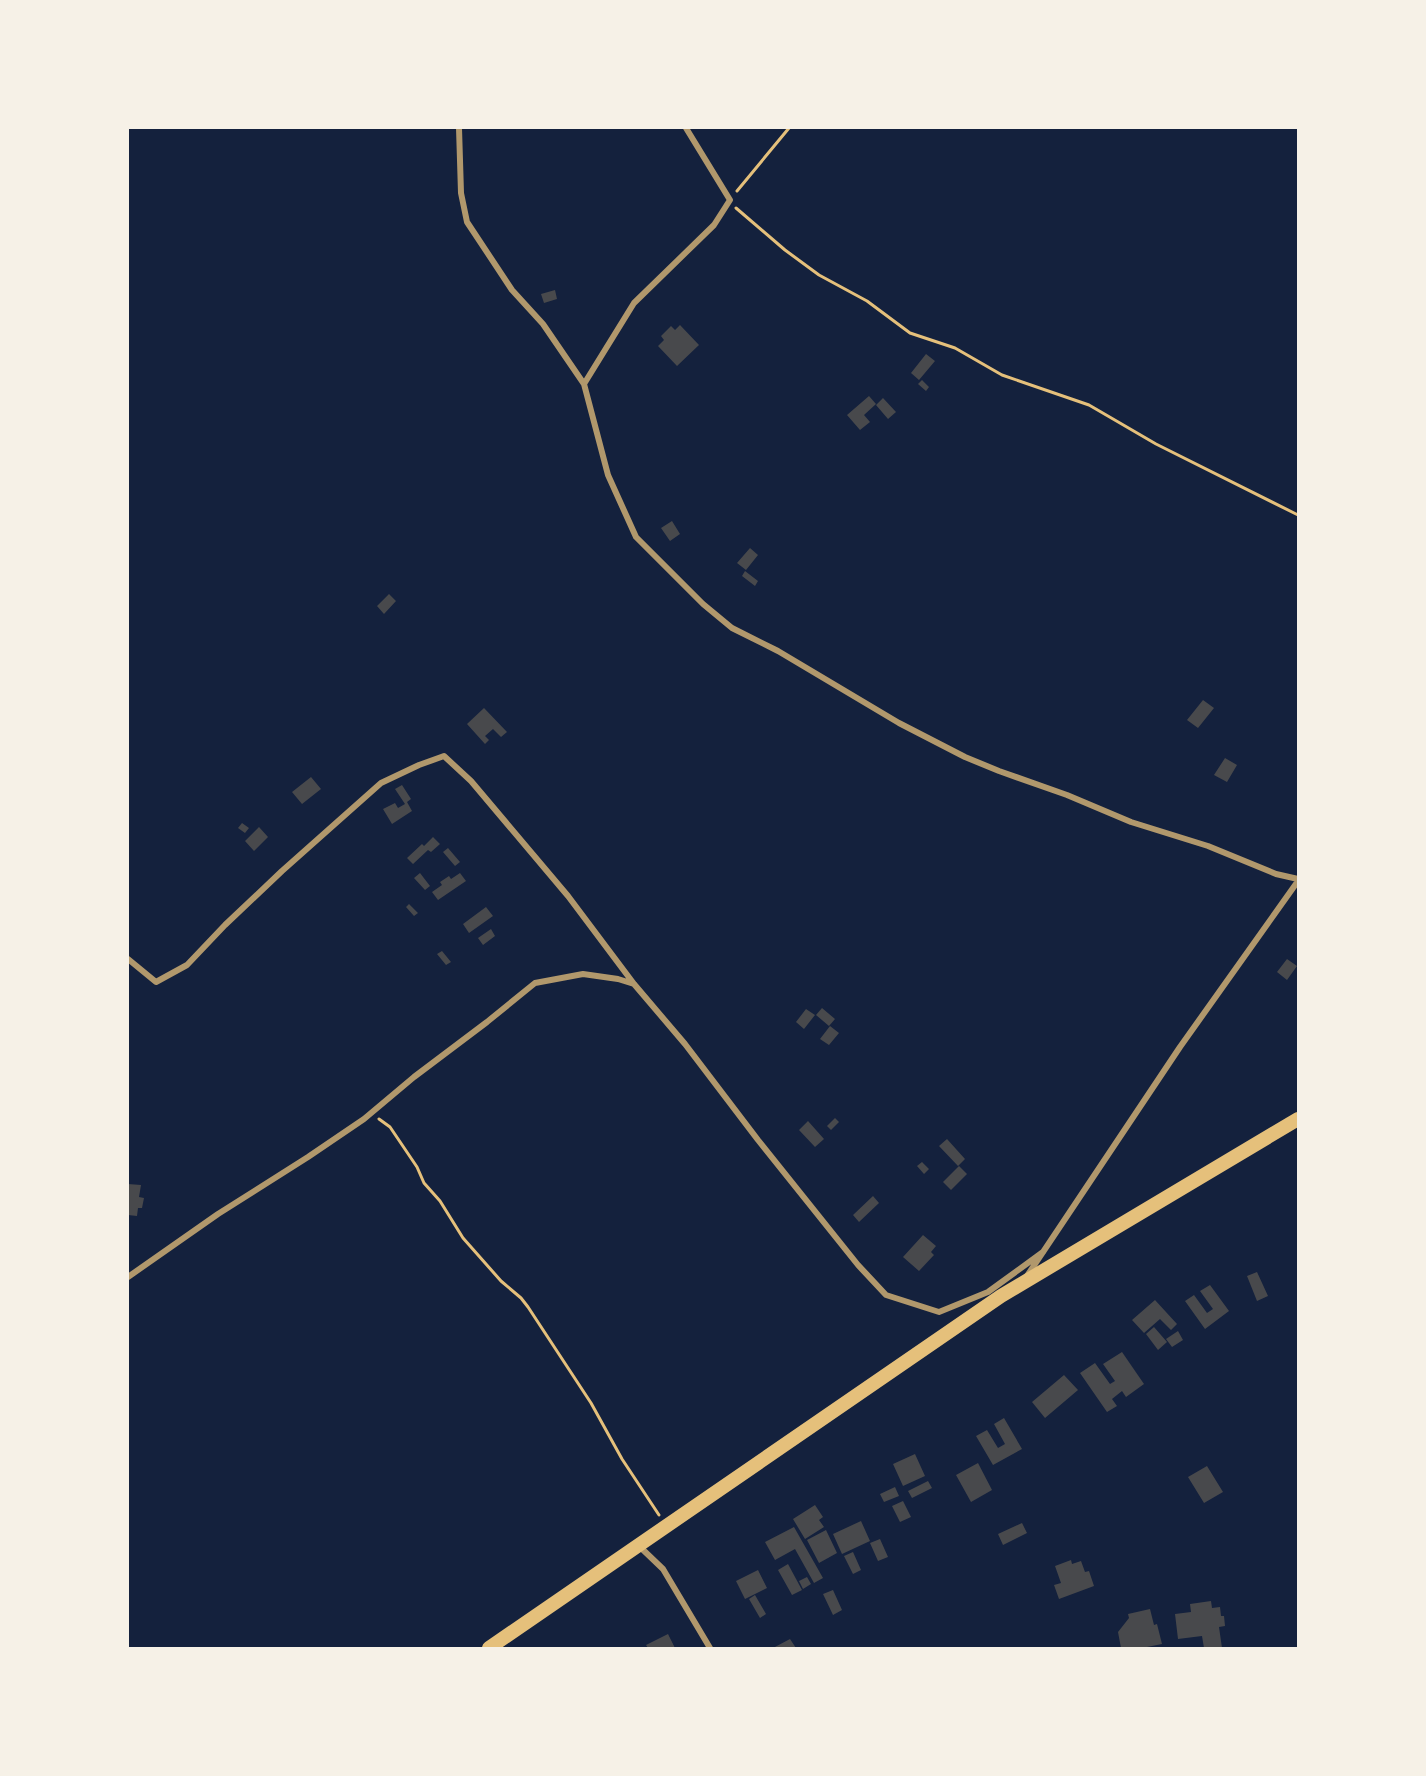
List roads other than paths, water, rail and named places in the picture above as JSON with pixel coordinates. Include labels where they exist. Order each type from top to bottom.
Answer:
[{"type":"highway","points":[[489,1648],[1022,1283],[1299,1119]]},
{"type":"street","points":[[459,128],[460,193],[467,222],[512,290],[543,324],[584,384],[608,475],[636,537],[703,604],[732,628],[778,651],[899,723],[965,757],[1067,795],[1131,822],[1208,846],[1276,874],[1299,880],[1180,1047],[1022,1283]]},
{"type":"street","points":[[584,384],[634,303],[714,225],[730,200],[686,128]]},
{"type":"street","points":[[128,959],[156,981],[187,964],[290,864],[381,783],[444,756],[471,781],[501,816],[594,930],[634,984],[685,1044],[858,1265],[886,1295],[939,1312],[988,1292],[1043,1252]]},
{"type":"street","points":[[128,1277],[218,1214],[308,1157],[370,1114],[535,983],[583,974],[618,979],[634,984]]},
{"type":"street","points":[[638,1546],[663,1569],[710,1648]]}]
